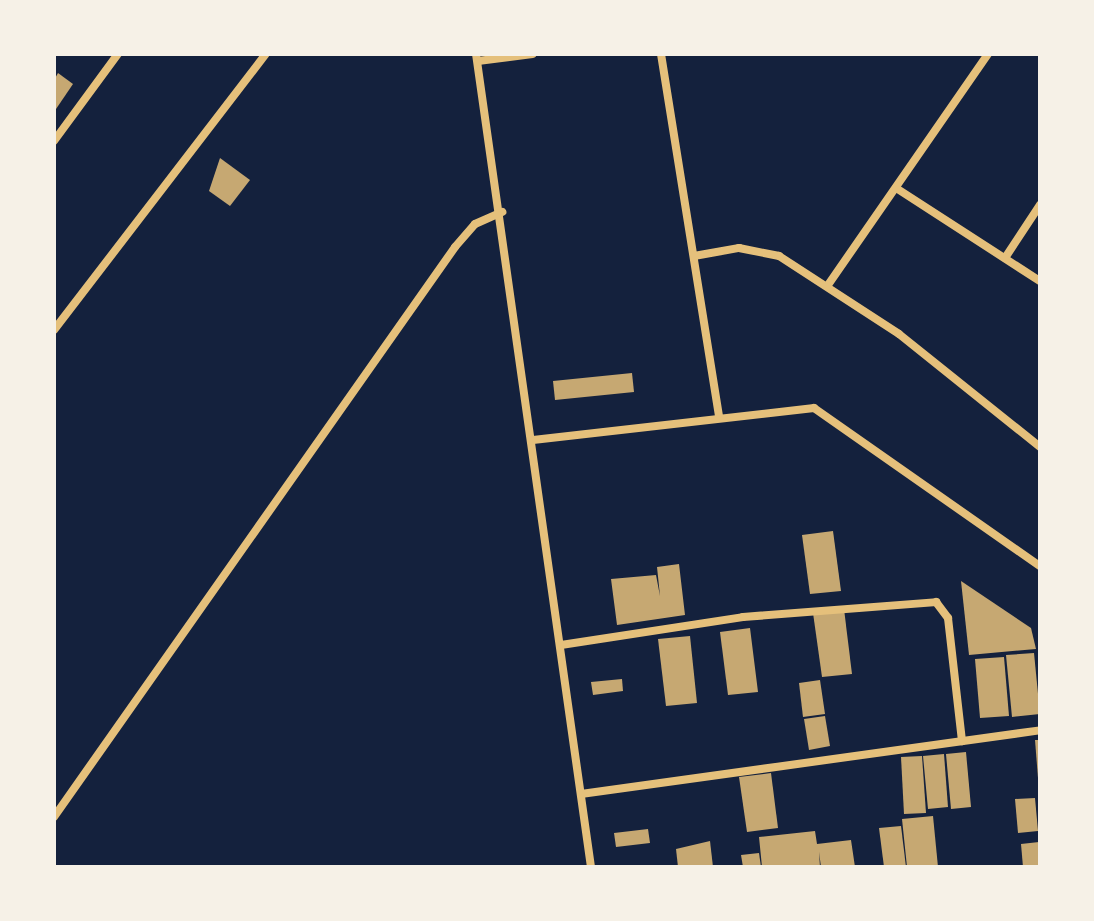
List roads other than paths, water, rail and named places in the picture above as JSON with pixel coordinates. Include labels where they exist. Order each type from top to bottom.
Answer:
[{"type":"street","points":[[54,141],[118,54]]},
{"type":"street","points":[[54,330],[266,54]]},
{"type":"street","points":[[533,54],[477,58],[502,212],[591,867]]},
{"type":"street","points":[[661,54],[719,416]]},
{"type":"street","points":[[828,285],[988,54]]},
{"type":"street","points":[[896,188],[1040,281]]},
{"type":"street","points":[[1005,258],[1040,205]]},
{"type":"street","points":[[54,817],[455,247],[475,224],[502,212]]},
{"type":"street","points":[[694,256],[759,250],[828,285],[1040,447]]},
{"type":"street","points":[[533,440],[719,416],[814,408],[1040,566]]},
{"type":"street","points":[[561,645],[743,617],[936,602],[948,618],[962,741]]},
{"type":"street","points":[[581,794],[1040,730]]}]
